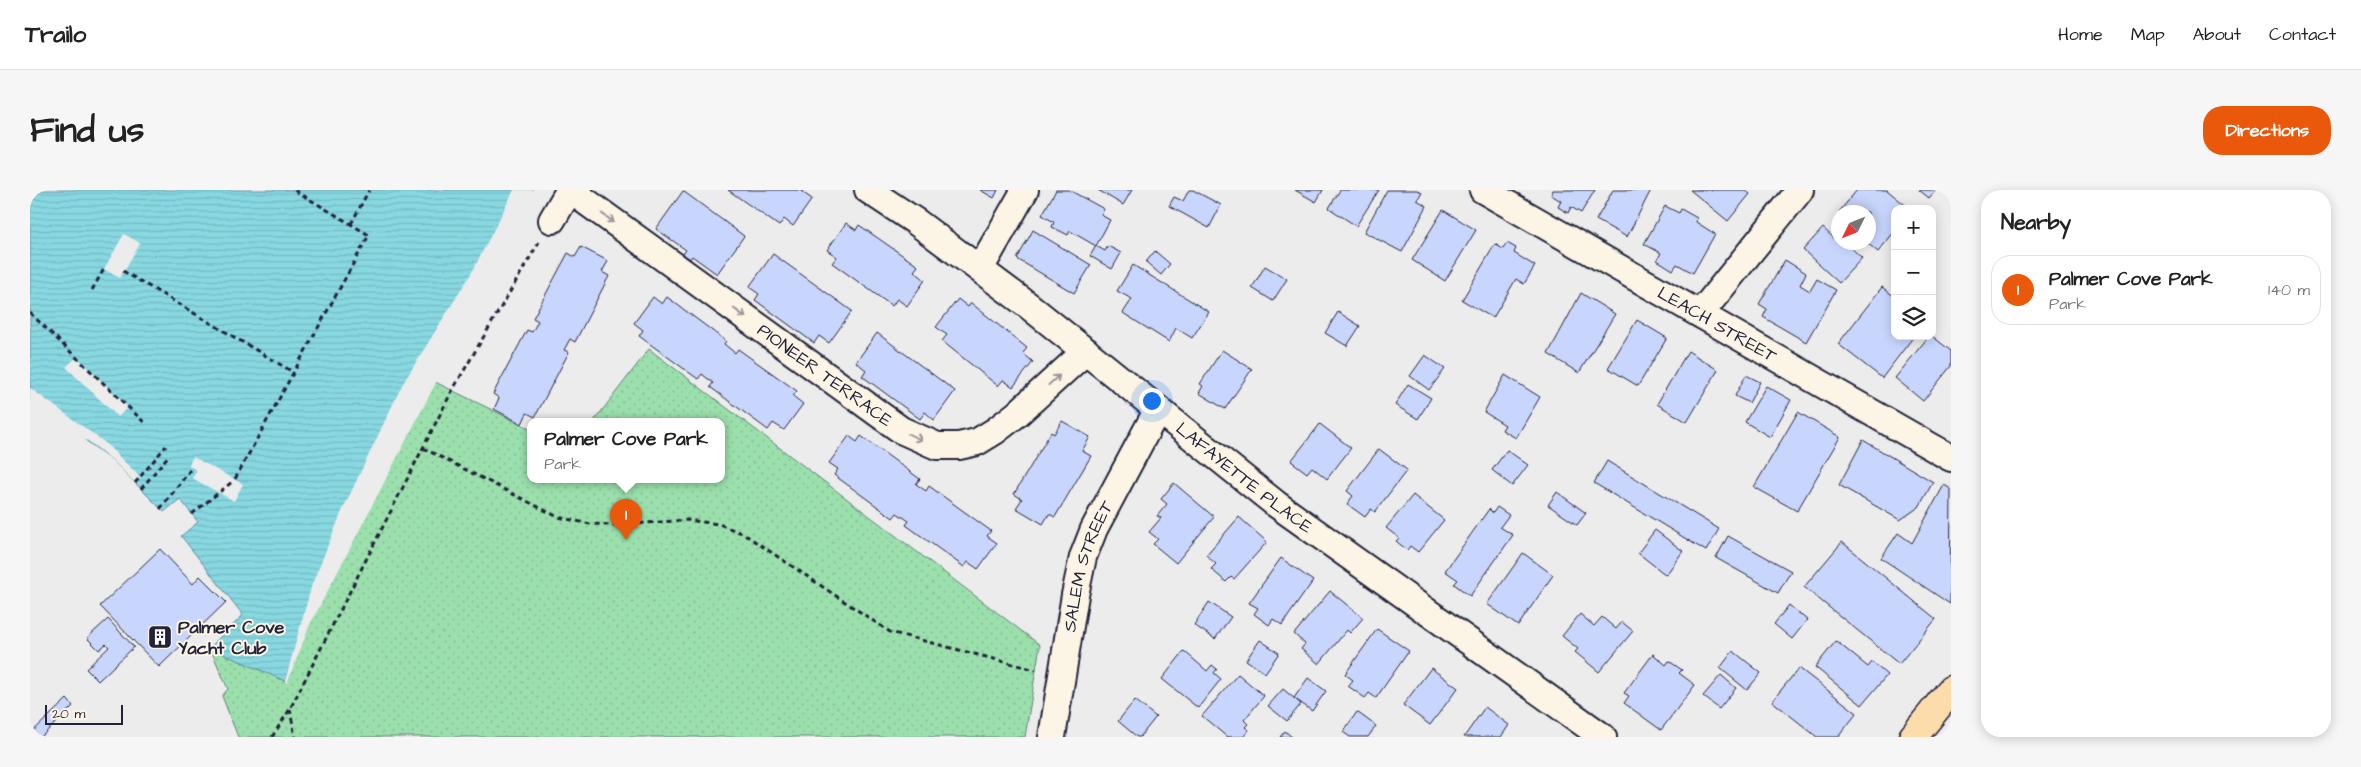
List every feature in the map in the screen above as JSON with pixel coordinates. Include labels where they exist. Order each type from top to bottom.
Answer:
[{"type":"highway","points":[[1913,737],[1951,690]]},
{"type":"street","name":"LAFAYETTE PLACE","points":[[868,190],[980,269],[1300,522],[1603,737]]},
{"type":"street","points":[[980,269],[1025,190]]},
{"type":"street","name":"LEACH STREET","points":[[1483,190],[1951,458]]},
{"type":"street","points":[[1700,314],[1800,190]]},
{"type":"street","name":"PIONEER TERRACE","points":[[552,220],[569,191],[900,430],[937,446],[959,446],[977,442],[995,431],[1086,351]]},
{"type":"street","name":"SALEM STREET","points":[[1052,737],[1075,595],[1083,558],[1094,529],[1158,409]]},
{"type":"path","points":[[192,514],[233,481],[369,235],[294,190]]},
{"type":"path","points":[[351,224],[369,190]]},
{"type":"path","points":[[272,737],[290,709],[452,391],[552,220]]},
{"type":"path","points":[[92,290],[104,269]]},
{"type":"path","points":[[124,271],[293,372]]},
{"type":"path","points":[[30,313],[147,425]]},
{"type":"path","points":[[135,483],[166,446]]},
{"type":"path","points":[[423,448],[558,517],[590,524],[619,525],[687,520],[719,524],[744,534],[890,632],[1036,670]]},
{"type":"path","points":[[141,489],[169,455]]},
{"type":"path","points":[[160,509],[190,470]]},
{"type":"path","points":[[290,709],[295,737]]},
{"type":"green space","points":[[649,349],[1040,645],[1025,737],[238,737],[222,696],[228,689],[210,648],[285,681],[307,626],[433,381],[527,427],[527,483],[725,483],[725,418],[596,418]]},
{"type":"water","points":[[30,190],[533,190],[375,495],[291,662],[285,681],[210,648],[243,615],[181,536],[198,522],[180,499],[164,512],[111,459],[30,400]]},
{"type":"pier","points":[[514,190],[536,190],[309,627],[287,683],[285,681],[312,584],[343,509],[402,385],[472,272]]},
{"type":"pier","points":[[124,234],[140,243],[120,278],[104,269]]},
{"type":"pier","points":[[77,357],[128,407],[118,417],[66,367]]},
{"type":"pier","points":[[30,388],[104,442],[140,477],[135,483],[111,459],[87,440],[85,441],[30,403]]},
{"type":"pier","points":[[193,457],[243,484],[234,501],[192,478],[197,470],[188,466]]},
{"type":"building","points":[[728,190],[803,190],[802,192],[812,199],[793,226],[784,219],[779,226]]},
{"type":"building","points":[[980,190],[998,190],[994,198]]},
{"type":"building","points":[[1056,190],[1069,190],[1104,209],[1101,215],[1110,220],[1096,246],[1070,231],[1068,235],[1052,227],[1054,222],[1042,215]]},
{"type":"building","points":[[1098,190],[1132,190],[1123,205]]},
{"type":"building","points":[[1189,190],[1193,190],[1221,205],[1209,228],[1169,206],[1174,197],[1183,201]]},
{"type":"building","points":[[1295,190],[1323,190],[1316,202]]},
{"type":"building","points":[[1340,190],[1379,190],[1356,226],[1329,208]]},
{"type":"building","points":[[1387,190],[1417,190],[1422,192],[1417,200],[1427,206],[1402,252],[1364,232]]},
{"type":"building","points":[[1553,190],[1595,190],[1581,213],[1571,207],[1568,213],[1558,207],[1561,201],[1551,195]]},
{"type":"building","points":[[1613,190],[1651,190],[1627,237],[1596,220]]},
{"type":"building","points":[[1690,190],[1745,190],[1750,194],[1728,221]]},
{"type":"building","points":[[1857,190],[1887,190],[1905,205],[1891,205],[1891,236],[1878,252],[1876,250],[1876,205],[1845,205]]},
{"type":"building","points":[[1919,190],[1936,190],[1929,198]]},
{"type":"building","points":[[683,191],[744,236],[717,274],[692,256],[690,259],[683,254],[686,250],[656,229]]},
{"type":"building","points":[[1665,206],[1679,213],[1681,209],[1697,218],[1696,222],[1715,234],[1693,273],[1677,264],[1673,270],[1657,260],[1661,253],[1644,244]]},
{"type":"building","points":[[1443,210],[1476,230],[1445,281],[1412,260]]},
{"type":"building","points":[[846,223],[856,230],[859,225],[918,266],[914,271],[925,280],[907,306],[897,299],[892,306],[832,263],[837,257],[827,250]]},
{"type":"building","points":[[1823,228],[1831,235],[1831,250],[1854,250],[1862,258],[1839,283],[1803,250]]},
{"type":"building","points":[[1033,230],[1091,265],[1074,293],[1017,259]]},
{"type":"building","points":[[1507,243],[1516,248],[1514,253],[1535,266],[1524,284],[1516,279],[1493,318],[1462,300],[1495,244],[1503,249]]},
{"type":"building","points":[[1096,246],[1105,251],[1108,246],[1121,253],[1112,269],[1090,256]]},
{"type":"building","points":[[581,247],[608,261],[602,272],[609,276],[575,342],[570,339],[564,350],[569,352],[535,417],[527,413],[522,424],[494,409],[499,398],[493,394],[527,330],[532,332],[538,321],[533,318],[568,253],[575,257]]},
{"type":"building","points":[[1155,251],[1170,264],[1161,275],[1146,262]]},
{"type":"building","points":[[773,254],[852,311],[829,343],[819,336],[814,343],[755,300],[759,294],[749,287]]},
{"type":"building","points":[[1785,260],[1806,273],[1800,285],[1810,291],[1817,279],[1836,290],[1806,342],[1763,317],[1767,309],[1759,304]]},
{"type":"building","points":[[1133,265],[1209,312],[1192,338],[1176,328],[1169,342],[1123,313],[1132,299],[1117,291]]},
{"type":"building","points":[[1265,266],[1287,279],[1273,301],[1252,288]]},
{"type":"building","points":[[1882,287],[1891,294],[1891,340],[1911,340],[1882,378],[1838,344]]},
{"type":"building","points":[[1581,293],[1615,314],[1579,373],[1548,354]]},
{"type":"building","points":[[653,297],[662,304],[667,297],[726,341],[724,344],[735,353],[738,349],[797,391],[793,396],[803,404],[784,430],[773,423],[768,430],[710,387],[713,383],[702,374],[698,379],[639,336],[643,330],[634,323]]},
{"type":"building","points":[[958,299],[968,307],[971,303],[1027,348],[1023,353],[1033,362],[1013,387],[1003,380],[998,386],[942,341],[947,335],[936,327]]},
{"type":"building","points":[[1338,312],[1360,326],[1347,346],[1325,333]]},
{"type":"building","points":[[1637,320],[1667,338],[1638,386],[1608,368]]},
{"type":"building","points":[[877,333],[955,391],[934,420],[925,412],[920,419],[862,376],[866,370],[856,362]]},
{"type":"building","points":[[1936,339],[1951,351],[1951,366],[1923,401],[1895,378],[1926,340]]},
{"type":"building","points":[[1222,350],[1252,369],[1225,409],[1199,393],[1203,386],[1200,384]]},
{"type":"building","points":[[1688,351],[1718,370],[1687,422],[1657,404]]},
{"type":"building","points":[[1425,355],[1445,369],[1429,390],[1410,376]]},
{"type":"building","points":[[1505,375],[1540,397],[1516,438],[1502,430],[1505,425],[1484,412]]},
{"type":"building","points":[[1746,375],[1760,382],[1749,403],[1735,396]]},
{"type":"building","points":[[1408,384],[1431,398],[1418,419],[1395,405]]},
{"type":"building","points":[[1766,386],[1791,400],[1770,437],[1745,422]]},
{"type":"building","points":[[1798,412],[1840,437],[1797,511],[1754,487]]},
{"type":"building","points":[[1062,421],[1090,437],[1082,451],[1091,456],[1055,517],[1049,514],[1043,524],[1016,508],[1022,499],[1014,494],[1051,432],[1054,434]]},
{"type":"building","points":[[1320,424],[1351,448],[1327,479],[1312,467],[1307,473],[1291,461]]},
{"type":"building","points":[[849,436],[857,442],[861,436],[920,479],[916,484],[926,491],[929,486],[991,531],[987,536],[997,543],[978,569],[968,562],[964,567],[906,525],[909,521],[897,513],[893,518],[834,475],[838,469],[829,463]]},
{"type":"building","points":[[1863,440],[1933,482],[1919,507],[1900,520],[1839,485]]},
{"type":"building","points":[[1379,449],[1407,470],[1375,512],[1371,509],[1365,517],[1347,504],[1353,496],[1347,491]]},
{"type":"building","points":[[1507,450],[1528,465],[1512,486],[1492,470]]},
{"type":"building","points":[[1607,461],[1719,529],[1706,551],[1594,483]]},
{"type":"building","points":[[1174,483],[1214,517],[1176,563],[1153,544],[1158,539],[1149,532],[1161,518],[1157,516],[1167,504],[1161,499]]},
{"type":"building","points":[[1944,485],[1951,489],[1950,604],[1881,558],[1898,533],[1912,543]]},
{"type":"building","points":[[1557,492],[1586,513],[1577,525],[1548,505]]},
{"type":"building","points":[[1413,495],[1444,520],[1418,552],[1410,546],[1407,550],[1396,541],[1399,538],[1386,528]]},
{"type":"building","points":[[1497,507],[1509,515],[1500,527],[1513,535],[1470,596],[1454,584],[1458,580],[1445,571],[1489,509],[1493,513]]},
{"type":"building","points":[[1239,517],[1267,542],[1234,579],[1231,577],[1226,582],[1211,569],[1216,564],[1206,555]]},
{"type":"building","points":[[1655,530],[1683,551],[1666,575],[1638,553]]},
{"type":"building","points":[[1728,536],[1791,571],[1778,593],[1716,558]]},
{"type":"building","points":[[1842,542],[1936,619],[1899,664],[1804,587]]},
{"type":"building","name":"Palmer Cove Yacht Club","points":[[160,549],[193,584],[200,576],[226,602],[159,667],[100,606]]},
{"type":"building","points":[[1523,553],[1553,575],[1518,626],[1487,604]]},
{"type":"building","points":[[1281,558],[1313,581],[1282,625],[1273,619],[1269,625],[1254,614],[1258,608],[1249,603]]},
{"type":"building","points":[[1330,591],[1363,618],[1350,633],[1347,630],[1319,664],[1301,649],[1305,644],[1294,634]]},
{"type":"building","points":[[1209,602],[1231,617],[1215,639],[1194,625]]},
{"type":"building","points":[[1789,605],[1807,620],[1792,639],[1774,624]]},
{"type":"building","points":[[1580,614],[1594,626],[1602,617],[1616,629],[1622,622],[1633,631],[1599,672],[1575,652],[1578,649],[1562,636]]},
{"type":"building","points":[[108,619],[134,647],[98,681],[86,669],[109,647],[106,644],[99,650],[87,638]]},
{"type":"building","points":[[1377,629],[1409,651],[1376,698],[1369,693],[1365,698],[1348,686],[1353,680],[1345,674]]},
{"type":"building","points":[[1260,640],[1279,653],[1265,673],[1246,660]]},
{"type":"building","points":[[1836,641],[1868,667],[1872,662],[1887,675],[1862,705],[1815,667]]},
{"type":"building","points":[[1184,651],[1207,671],[1212,665],[1217,669],[1214,673],[1221,679],[1198,708],[1162,679]]},
{"type":"building","points":[[1733,651],[1761,673],[1747,690],[1720,668]]},
{"type":"building","points":[[1653,654],[1666,665],[1669,661],[1682,670],[1679,673],[1695,685],[1661,730],[1624,703],[1629,696],[1624,693]]},
{"type":"building","points":[[1431,668],[1458,688],[1430,725],[1403,705]]},
{"type":"building","points":[[1799,668],[1857,713],[1838,737],[1817,737],[1772,701]]},
{"type":"building","points":[[1238,674],[1264,696],[1244,720],[1248,724],[1245,727],[1249,730],[1243,737],[1227,737],[1202,716]]},
{"type":"building","points":[[1721,675],[1736,688],[1719,709],[1703,696]]},
{"type":"building","points":[[1308,678],[1326,691],[1312,711],[1294,698]]},
{"type":"building","points":[[1283,689],[1301,704],[1287,721],[1268,706]]},
{"type":"building","points":[[67,699],[73,706],[41,737],[30,737],[30,734]]},
{"type":"building","points":[[1135,700],[1156,717],[1140,737],[1137,737],[1118,721]]},
{"type":"building","points":[[1485,707],[1509,725],[1501,737],[1464,737]]},
{"type":"building","points":[[1357,712],[1376,726],[1368,737],[1350,737],[1343,732]]},
{"type":"building","points":[[1285,731],[1292,737],[1280,737]]},
{"type":"place","name":"Palmer Cove Park","points":[[626,540]]},
{"type":"place","name":"Palmer Cove Yacht Club","points":[[160,637]]}]
